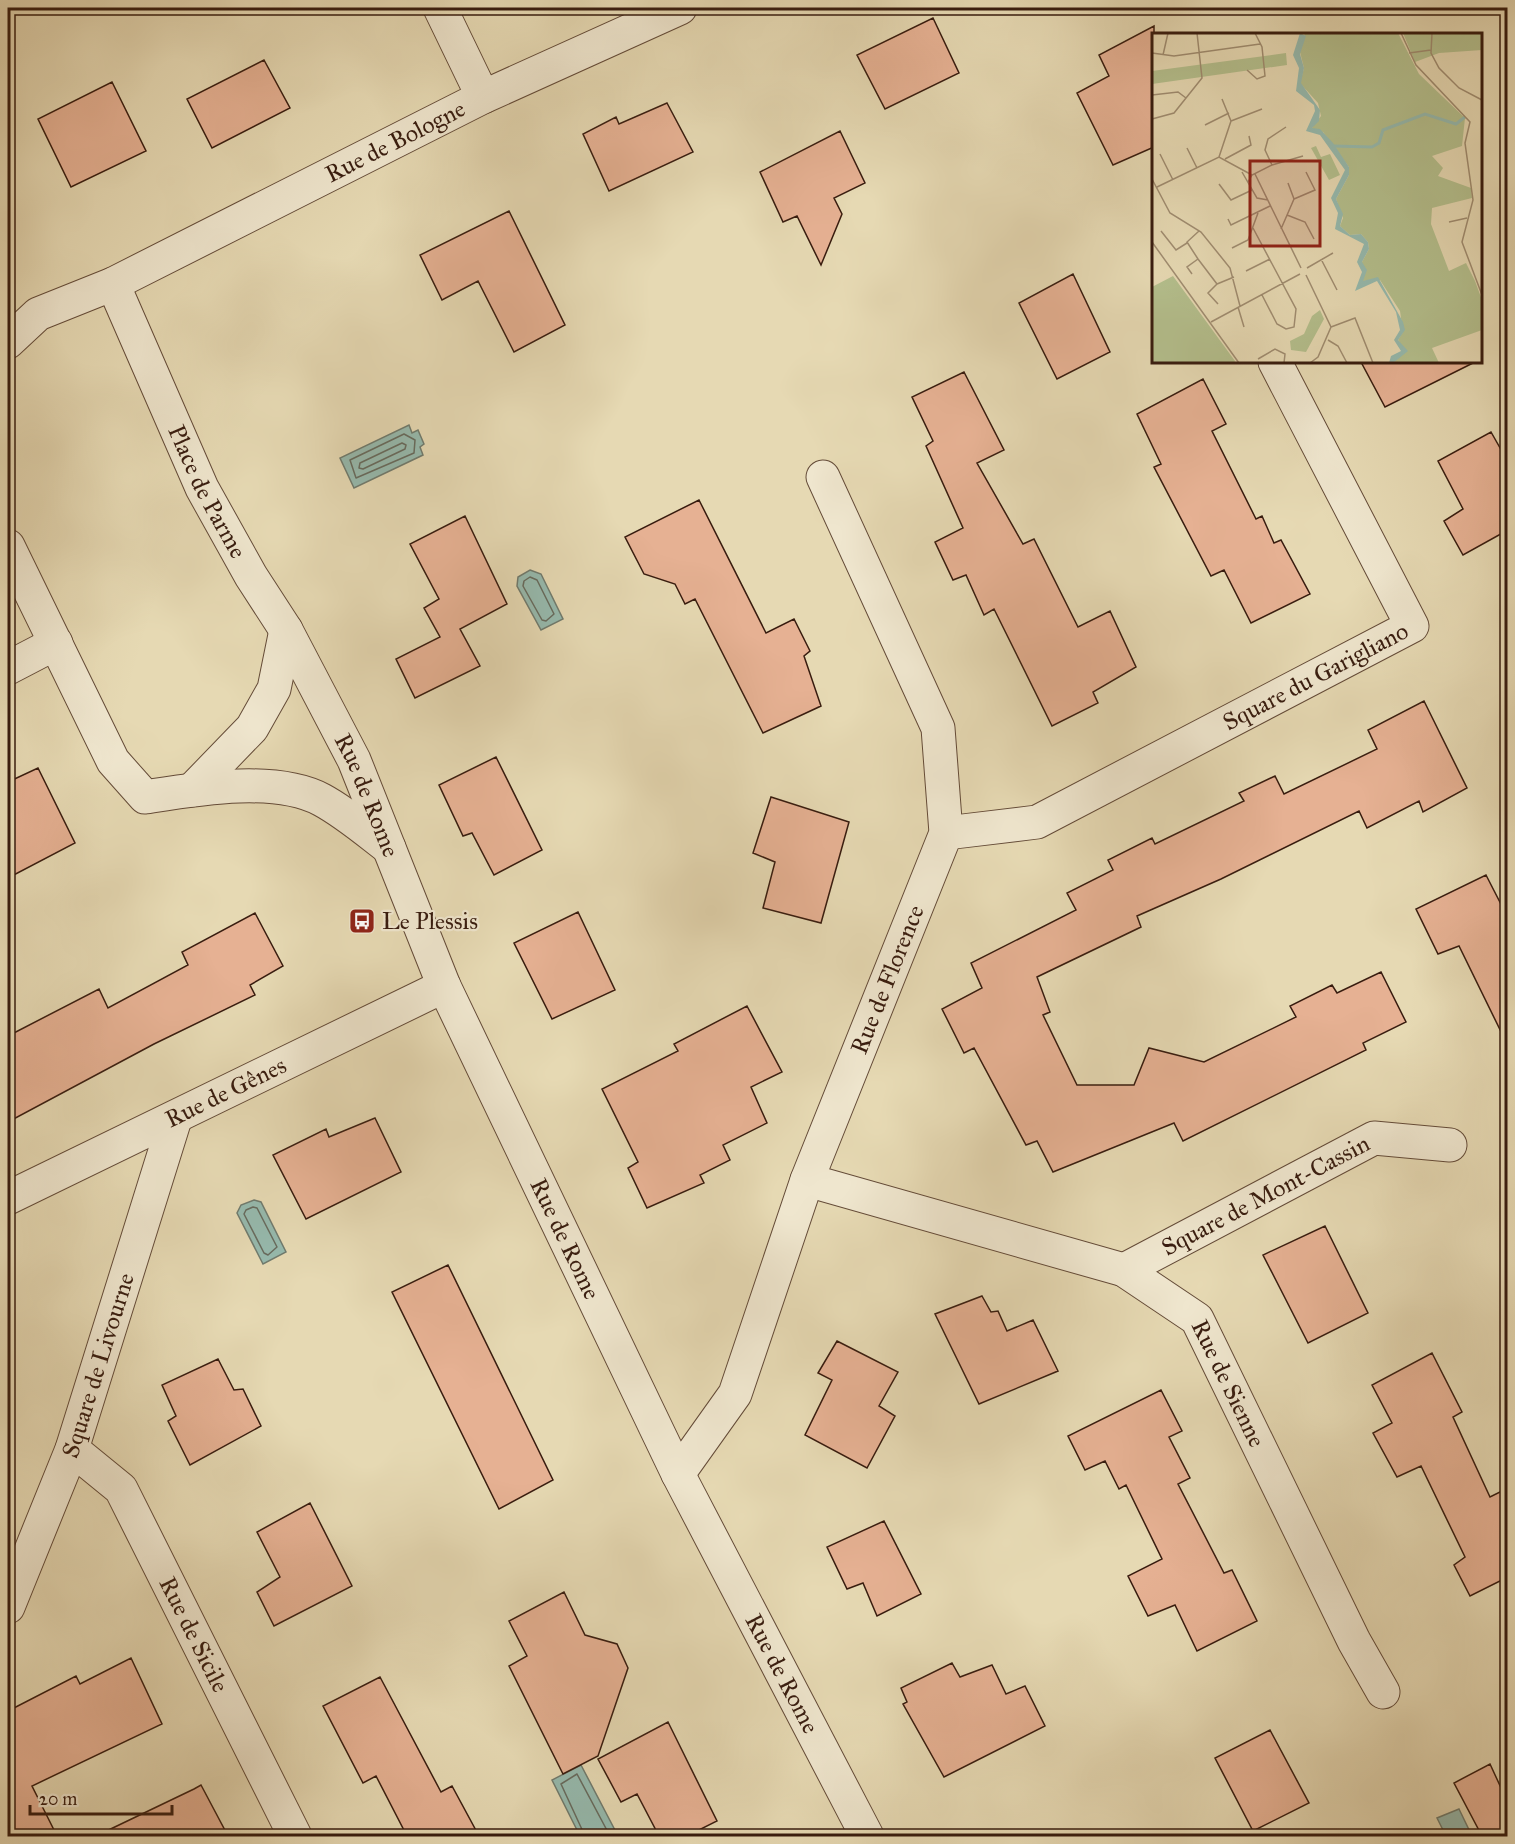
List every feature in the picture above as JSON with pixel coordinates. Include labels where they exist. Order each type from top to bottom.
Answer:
[{"type":"street","points":[[440,8],[483,97]]},
{"type":"street","name":"Rue de Bologne","points":[[113,284],[483,97],[680,8]]},
{"type":"street","points":[[8,342],[23,311],[113,284]]},
{"type":"street","name":"Place de Parme","points":[[113,284],[202,488],[251,576],[286,630]]},
{"type":"street","name":"Square du Garigliano","points":[[946,833],[1037,822],[1412,626],[1276,363]]},
{"type":"street","name":"Rue de Florence","points":[[678,1474],[735,1394],[807,1180],[946,833],[938,728],[823,477]]},
{"type":"street","points":[[8,546],[113,761],[145,797],[192,790],[279,787],[321,800],[389,848]]},
{"type":"street","points":[[192,790],[252,728],[274,689],[286,630]]},
{"type":"street","name":"Rue de Rome","points":[[286,630],[354,760],[444,986],[678,1474],[867,1836]]},
{"type":"street","points":[[8,668],[56,643]]},
{"type":"street","name":"Rue de Gênes","points":[[8,1198],[175,1119],[444,986]]},
{"type":"street","name":"Square de Livourne","points":[[8,1607],[72,1449],[175,1119]]},
{"type":"street","name":"Square de Mont-Cassin","points":[[1124,1270],[1374,1138],[1450,1145]]},
{"type":"street","name":"Rue de Sienne","points":[[807,1180],[1124,1270],[1197,1319],[1354,1641],[1383,1692]]},
{"type":"street","name":"Rue de Sicile","points":[[72,1449],[121,1489],[295,1836]]},
{"type":"water","points":[[409,425],[412,433],[418,430],[424,444],[420,447],[423,455],[354,488],[340,458]]},
{"type":"water","points":[[530,570],[541,574],[563,619],[541,630],[517,586],[518,577]]},
{"type":"water","points":[[254,1200],[261,1202],[286,1252],[263,1264],[237,1213],[241,1205]]},
{"type":"water","points":[[581,1765],[617,1834],[580,1836],[552,1780]]},
{"type":"water","points":[[1459,1809],[1472,1836],[1446,1836],[1437,1818]]},
{"type":"building","points":[[933,18],[959,73],[885,109],[857,55]]},
{"type":"building","points":[[1154,26],[1154,33],[1152,33],[1152,148],[1113,165],[1077,93],[1109,76],[1099,55]]},
{"type":"building","points":[[264,60],[290,108],[212,148],[187,99]]},
{"type":"building","points":[[112,82],[146,151],[71,187],[38,119]]},
{"type":"building","points":[[667,103],[693,152],[609,191],[583,134],[616,117],[619,124]]},
{"type":"building","points":[[840,131],[865,183],[834,198],[842,214],[821,265],[797,216],[783,222],[760,172]]},
{"type":"building","points":[[509,211],[565,325],[514,352],[478,281],[442,300],[420,255]]},
{"type":"building","points":[[1073,274],[1110,352],[1057,379],[1019,303]]},
{"type":"building","points":[[1362,363],[1473,363],[1385,407]]},
{"type":"building","points":[[964,372],[1004,450],[977,463],[1023,544],[1034,539],[1078,627],[1110,611],[1136,667],[1093,692],[1098,703],[1052,726],[994,609],[984,615],[966,575],[953,580],[935,542],[963,528],[926,446],[933,441],[912,397]]},
{"type":"building","points":[[1203,379],[1226,424],[1212,431],[1256,519],[1262,516],[1274,543],[1281,540],[1310,594],[1251,623],[1224,570],[1211,576],[1154,467],[1161,464],[1137,414]]},
{"type":"building","points":[[1491,432],[1508,462],[1508,530],[1463,555],[1444,521],[1463,509],[1438,461]]},
{"type":"building","points":[[699,500],[766,633],[794,619],[810,651],[804,656],[821,706],[763,733],[695,599],[685,604],[675,584],[644,574],[625,537]]},
{"type":"building","points":[[465,516],[507,604],[460,629],[480,666],[415,698],[396,659],[440,637],[424,608],[439,599],[410,544]]},
{"type":"building","points":[[1424,701],[1467,788],[1423,812],[1419,801],[1367,828],[1359,811],[1221,879],[1137,916],[1141,927],[1037,977],[1050,1012],[1043,1015],[1077,1085],[1134,1085],[1149,1048],[1204,1062],[1296,1017],[1290,1006],[1332,985],[1337,993],[1381,972],[1406,1022],[1363,1043],[1366,1050],[1183,1141],[1174,1123],[1053,1172],[1037,1141],[1026,1145],[974,1048],[964,1053],[942,1009],[982,988],[971,963],[1076,910],[1067,893],[1113,870],[1108,860],[1152,838],[1155,844],[1244,801],[1239,793],[1275,776],[1284,794],[1377,749],[1368,730]]},
{"type":"building","points":[[496,757],[542,850],[494,875],[472,833],[463,836],[439,785]]},
{"type":"building","points":[[38,768],[75,843],[8,878],[8,782]]},
{"type":"building","points":[[771,797],[849,822],[821,923],[763,908],[775,862],[753,853]]},
{"type":"building","points":[[1486,875],[1508,918],[1508,1046],[1459,946],[1438,954],[1416,909]]},
{"type":"building","points":[[578,912],[615,990],[552,1019],[514,943]]},
{"type":"building","points":[[255,913],[283,966],[250,985],[255,995],[154,1044],[8,1122],[8,1036],[99,989],[108,1008],[188,965],[182,952]]},
{"type":"building","points":[[747,1006],[782,1072],[751,1087],[767,1123],[723,1145],[730,1160],[700,1175],[704,1183],[647,1208],[628,1168],[638,1162],[602,1089],[678,1051],[674,1044]]},
{"type":"building","points":[[375,1118],[401,1172],[306,1219],[273,1155],[326,1129],[329,1137]]},
{"type":"building","points":[[1325,1226],[1368,1313],[1308,1343],[1263,1255]]},
{"type":"building","points":[[448,1265],[553,1480],[499,1509],[392,1292]]},
{"type":"building","points":[[982,1296],[991,1312],[998,1311],[1007,1331],[1033,1320],[1058,1371],[979,1404],[935,1314]]},
{"type":"building","points":[[837,1341],[898,1372],[879,1406],[895,1416],[867,1468],[805,1435],[832,1380],[818,1373]]},
{"type":"building","points":[[1432,1353],[1462,1412],[1453,1417],[1490,1497],[1508,1488],[1508,1577],[1470,1596],[1454,1565],[1465,1557],[1421,1466],[1397,1477],[1373,1433],[1392,1423],[1372,1385]]},
{"type":"building","points":[[218,1359],[234,1390],[243,1389],[261,1426],[190,1465],[168,1421],[176,1416],[162,1385]]},
{"type":"building","points":[[1161,1390],[1182,1431],[1169,1437],[1190,1478],[1178,1484],[1224,1573],[1232,1570],[1257,1621],[1197,1651],[1175,1605],[1148,1616],[1128,1576],[1162,1559],[1126,1485],[1119,1489],[1105,1461],[1085,1470],[1068,1436]]},
{"type":"building","points":[[310,1503],[352,1586],[274,1626],[257,1592],[280,1577],[257,1532]]},
{"type":"building","points":[[884,1521],[921,1594],[877,1616],[863,1583],[847,1589],[827,1547]]},
{"type":"building","points":[[564,1592],[585,1635],[617,1644],[628,1668],[598,1756],[563,1774],[509,1666],[527,1656],[509,1621]]},
{"type":"building","points":[[131,1658],[162,1724],[32,1786],[57,1836],[8,1836],[8,1711],[76,1676],[80,1684]]},
{"type":"building","points":[[952,1663],[960,1677],[992,1665],[1006,1694],[1025,1686],[1045,1726],[944,1777],[903,1704],[907,1702],[901,1688]]},
{"type":"building","points":[[380,1677],[441,1792],[452,1786],[479,1836],[407,1836],[376,1776],[363,1783],[323,1706]]},
{"type":"building","points":[[668,1722],[717,1821],[687,1836],[659,1836],[637,1794],[621,1802],[598,1759]]},
{"type":"building","points":[[1270,1730],[1309,1803],[1253,1831],[1215,1758]]},
{"type":"building","points":[[1490,1764],[1508,1803],[1508,1836],[1482,1836],[1454,1783]]},
{"type":"building","points":[[201,1785],[228,1836],[96,1836],[194,1789]]},
{"type":"place","name":"Le Plessis","points":[[362,921]]}]
